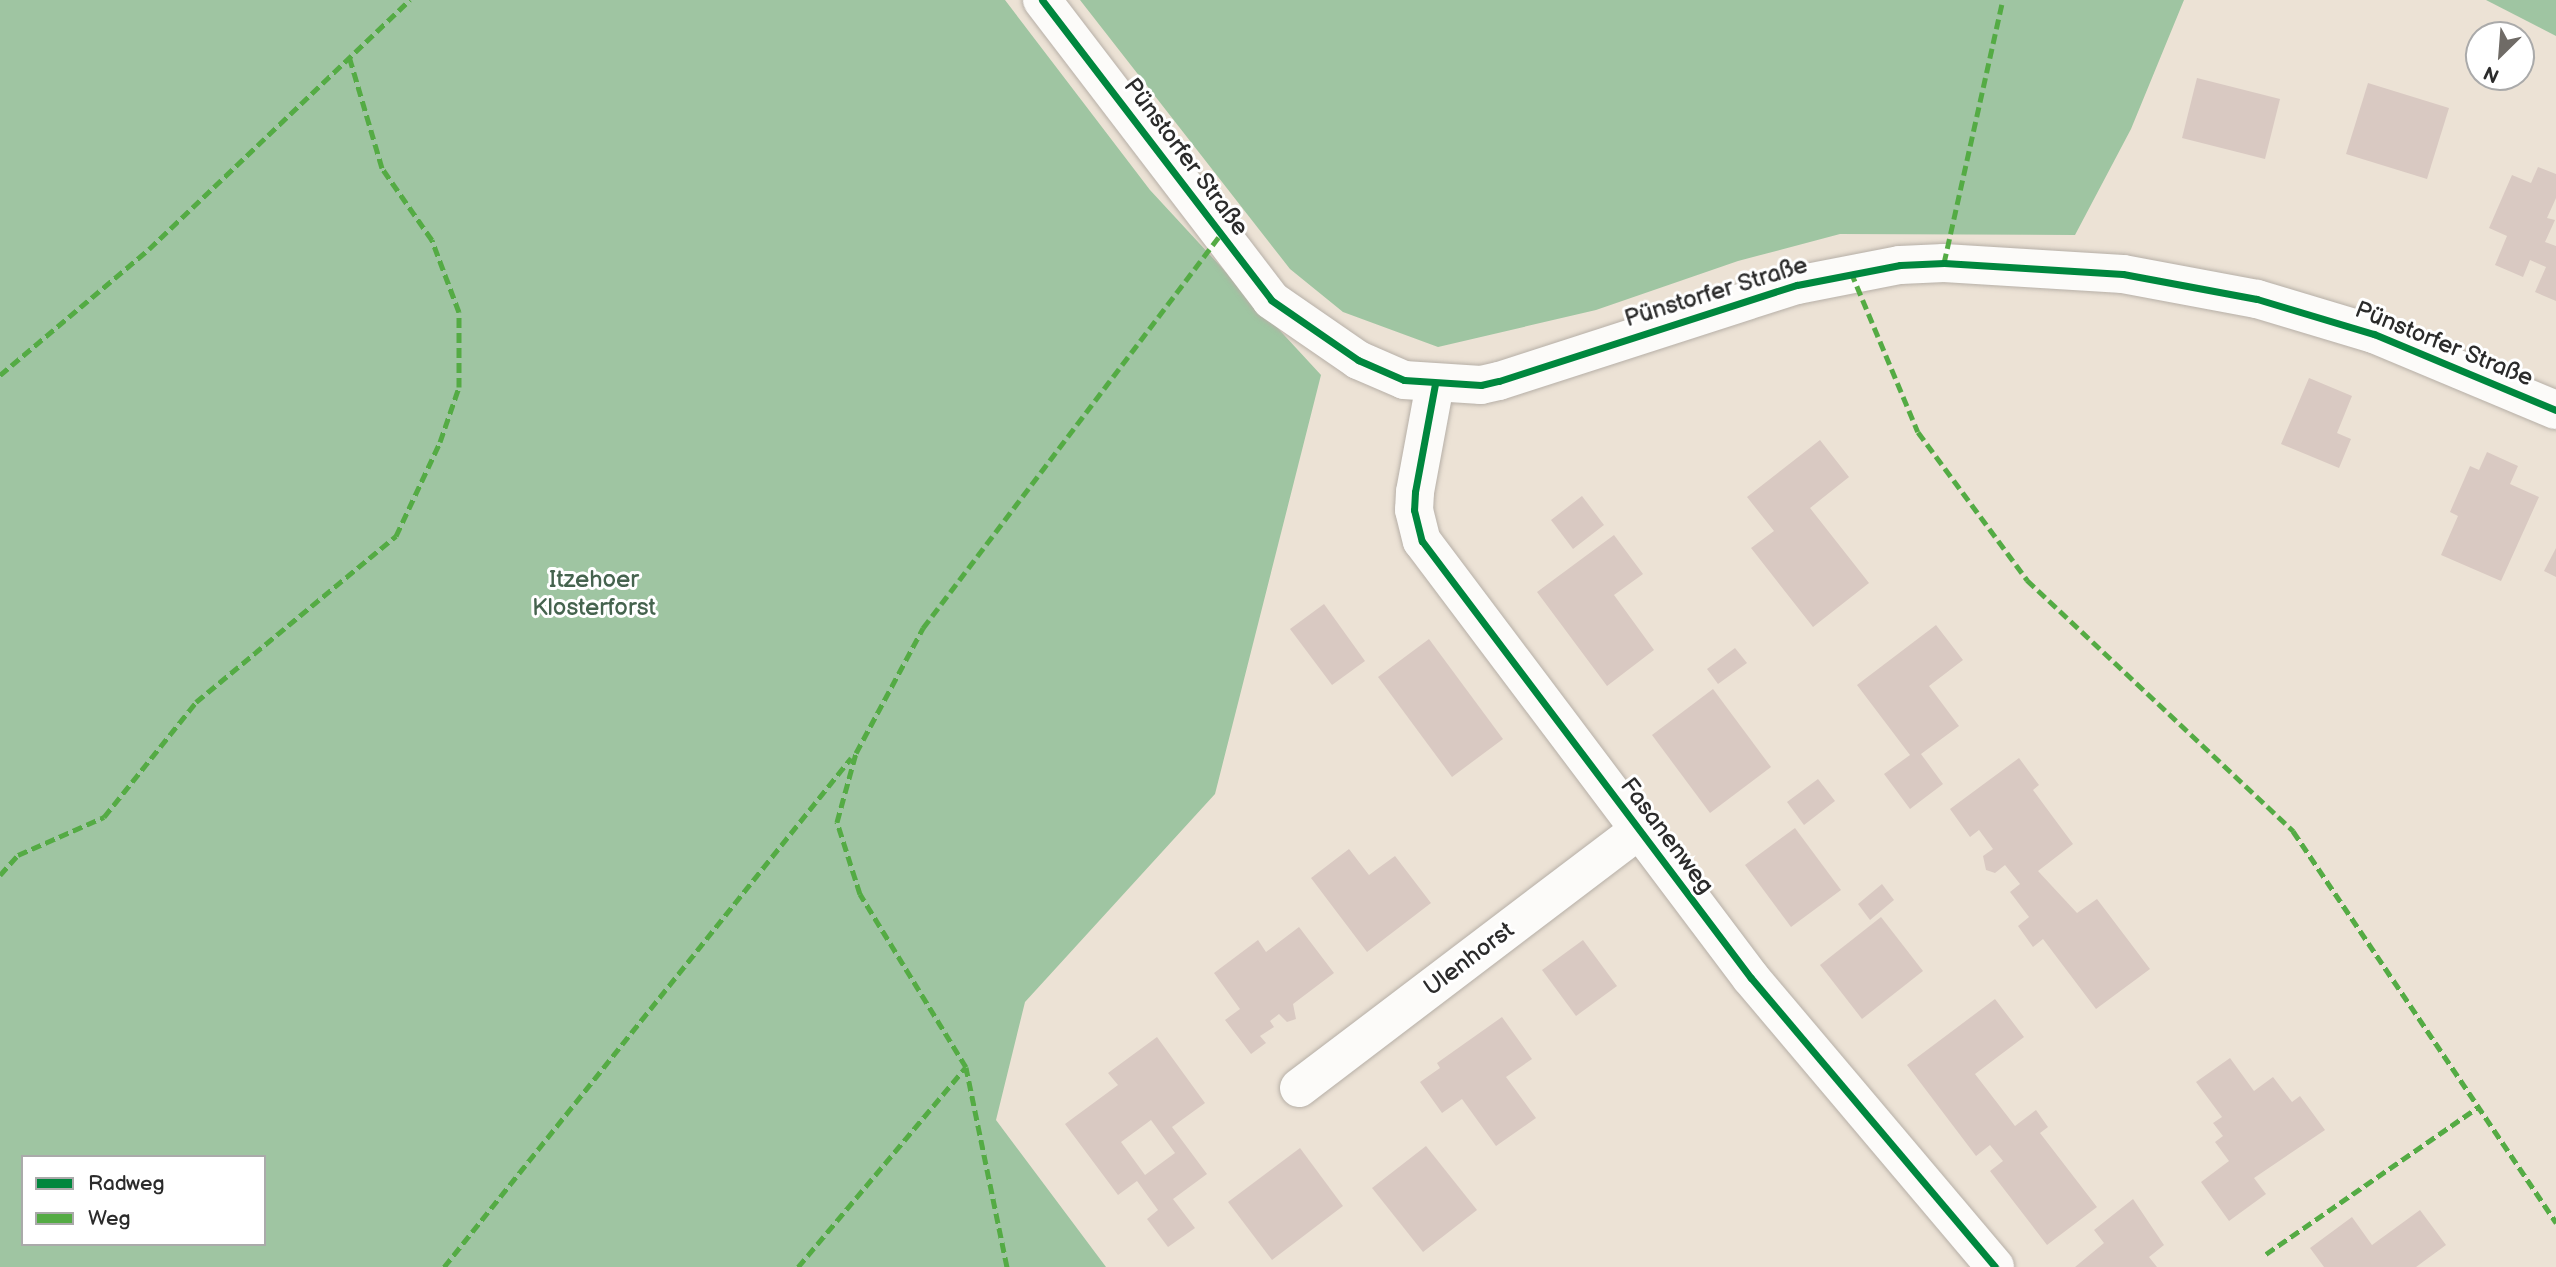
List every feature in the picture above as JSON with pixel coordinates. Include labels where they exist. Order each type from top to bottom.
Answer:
[{"type":"street","name":"Pünstorfer Straße","points":[[1042,0],[1271,300],[1380,372],[1435,384],[1480,385],[1509,379],[1797,285],[1900,265],[1944,263],[2123,274],[2257,299],[2374,334],[2556,410]]},
{"type":"street","name":"Fasanenweg","points":[[1435,384],[1415,492],[1414,510],[1422,541],[1751,978],[1996,1267]]},
{"type":"street","name":"Ulenhorst","points":[[1299,1088],[1638,831]]},
{"type":"green space","name":"Itzehoer Klosterforst","points":[[0,0],[1005,0],[1150,190],[1321,375],[1215,794],[1025,1002],[996,1120],[1106,1267],[0,1267]]},
{"type":"green space","points":[[1080,0],[2184,0],[2131,129],[2075,235],[1840,234],[1738,261],[1596,310],[1438,347],[1343,312],[1290,269]]},
{"type":"green space","points":[[2486,0],[2556,0],[2556,36],[2535,25],[2535,21],[2527,21]]},
{"type":"building","points":[[2197,78],[2280,99],[2265,159],[2182,138]]},
{"type":"building","points":[[2368,83],[2449,108],[2427,179],[2346,154]]},
{"type":"building","points":[[2538,167],[2556,174],[2556,198],[2547,218],[2555,220],[2545,242],[2556,246],[2556,301],[2535,292],[2546,267],[2530,260],[2523,277],[2495,265],[2507,236],[2489,228],[2512,175],[2531,183]]},
{"type":"building","points":[[2309,378],[2352,396],[2337,433],[2351,439],[2339,468],[2281,444]]},
{"type":"building","points":[[1820,440],[1849,477],[1810,508],[1869,583],[1813,627],[1751,548],[1774,531],[1747,497]]},
{"type":"building","points":[[2487,452],[2518,466],[2510,484],[2539,497],[2501,581],[2441,555],[2458,516],[2450,512],[2470,466],[2479,470]]},
{"type":"building","points":[[1582,496],[1604,525],[1573,549],[1551,520]]},
{"type":"building","points":[[1614,535],[1643,574],[1614,595],[1654,650],[1607,686],[1537,592]]},
{"type":"building","points":[[2556,548],[2556,577],[2544,571]]},
{"type":"building","points":[[1324,604],[1365,661],[1332,685],[1290,629]]},
{"type":"building","points":[[1936,625],[1963,660],[1929,686],[1959,726],[1921,754],[1943,784],[1910,809],[1884,774],[1910,755],[1857,685]]},
{"type":"building","points":[[1429,639],[1503,739],[1452,777],[1378,677]]},
{"type":"building","points":[[1735,648],[1747,663],[1718,684],[1707,669]]},
{"type":"building","points":[[1713,689],[1771,767],[1710,813],[1652,735]]},
{"type":"building","points":[[2019,758],[2039,785],[2033,790],[2073,844],[2038,871],[2077,913],[2097,899],[2150,969],[2096,1009],[2043,939],[2033,947],[2018,926],[2029,917],[2010,892],[2020,884],[2005,865],[1995,873],[1986,870],[1983,856],[1993,849],[1979,830],[1970,837],[1950,809]]},
{"type":"building","points":[[1818,779],[1835,801],[1804,825],[1787,802]]},
{"type":"building","points":[[1795,828],[1841,890],[1791,927],[1745,865]]},
{"type":"building","points":[[1349,849],[1369,875],[1395,856],[1431,903],[1367,952],[1311,878]]},
{"type":"building","points":[[1882,884],[1894,900],[1870,920],[1858,904]]},
{"type":"building","points":[[1881,917],[1923,971],[1862,1019],[1820,965]]},
{"type":"building","points":[[1299,927],[1334,973],[1293,1004],[1296,1019],[1287,1022],[1279,1014],[1270,1021],[1274,1027],[1260,1036],[1266,1043],[1251,1054],[1225,1020],[1240,1009],[1214,973],[1258,940],[1266,952]]},
{"type":"building","points":[[1583,940],[1617,986],[1576,1016],[1542,970]]},
{"type":"building","points":[[1995,999],[2024,1037],[1975,1074],[2015,1126],[2036,1110],[2048,1127],[2040,1133],[2097,1207],[2047,1245],[1990,1171],[2003,1161],[1990,1145],[1976,1156],[1907,1065]]},
{"type":"building","points":[[1502,1017],[1532,1059],[1506,1077],[1536,1118],[1496,1146],[1462,1099],[1442,1113],[1420,1082],[1440,1068],[1437,1063]]},
{"type":"building","points":[[1157,1037],[1205,1103],[1172,1127],[1207,1174],[1173,1199],[1195,1228],[1168,1247],[1147,1219],[1158,1210],[1137,1181],[1118,1195],[1065,1124],[1118,1085],[1108,1073]],"holes":[[[1151,1120],[1175,1153],[1145,1175],[1121,1142]]]},
{"type":"building","points":[[2230,1058],[2254,1091],[2273,1077],[2292,1102],[2300,1096],[2325,1130],[2254,1178],[2266,1194],[2229,1221],[2201,1182],[2229,1161],[2215,1142],[2223,1136],[2213,1123],[2222,1117],[2196,1082]]},
{"type":"building","points":[[1426,1146],[1477,1210],[1423,1252],[1372,1188]]},
{"type":"building","points":[[1300,1148],[1343,1206],[1272,1260],[1228,1202]]},
{"type":"building","points":[[2133,1199],[2164,1245],[2149,1257],[2157,1267],[2075,1267],[2104,1243],[2094,1230]]},
{"type":"building","points":[[2420,1210],[2446,1245],[2416,1267],[2324,1267],[2310,1248],[2352,1217],[2372,1245]]},
{"type":"marked path","points":[[0,375],[149,249],[410,0]]},
{"type":"marked path","points":[[1944,263],[2003,0]]},
{"type":"marked path","points":[[0,875],[18,855],[104,817],[196,702],[396,536],[440,442],[459,387],[459,312],[432,240],[382,168],[349,56]]},
{"type":"marked path","points":[[1007,1267],[966,1067],[860,894],[837,822],[856,753],[923,628],[1220,235]]},
{"type":"marked path","points":[[1851,272],[1918,432],[2027,580],[2293,831],[2556,1223]]},
{"type":"marked path","points":[[444,1267],[851,758]]},
{"type":"marked path","points":[[798,1267],[966,1067]]},
{"type":"marked path","points":[[2266,1254],[2478,1107]]},
{"type":"cycle path","points":[[1042,0],[1271,300],[1358,360],[1404,380],[1481,385],[1797,285],[1900,265],[1944,263],[2123,274],[2257,299],[2374,334],[2556,410]]},
{"type":"cycle path","points":[[1435,384],[1415,492],[1414,510],[1422,541],[1751,978],[1995,1267]]}]
